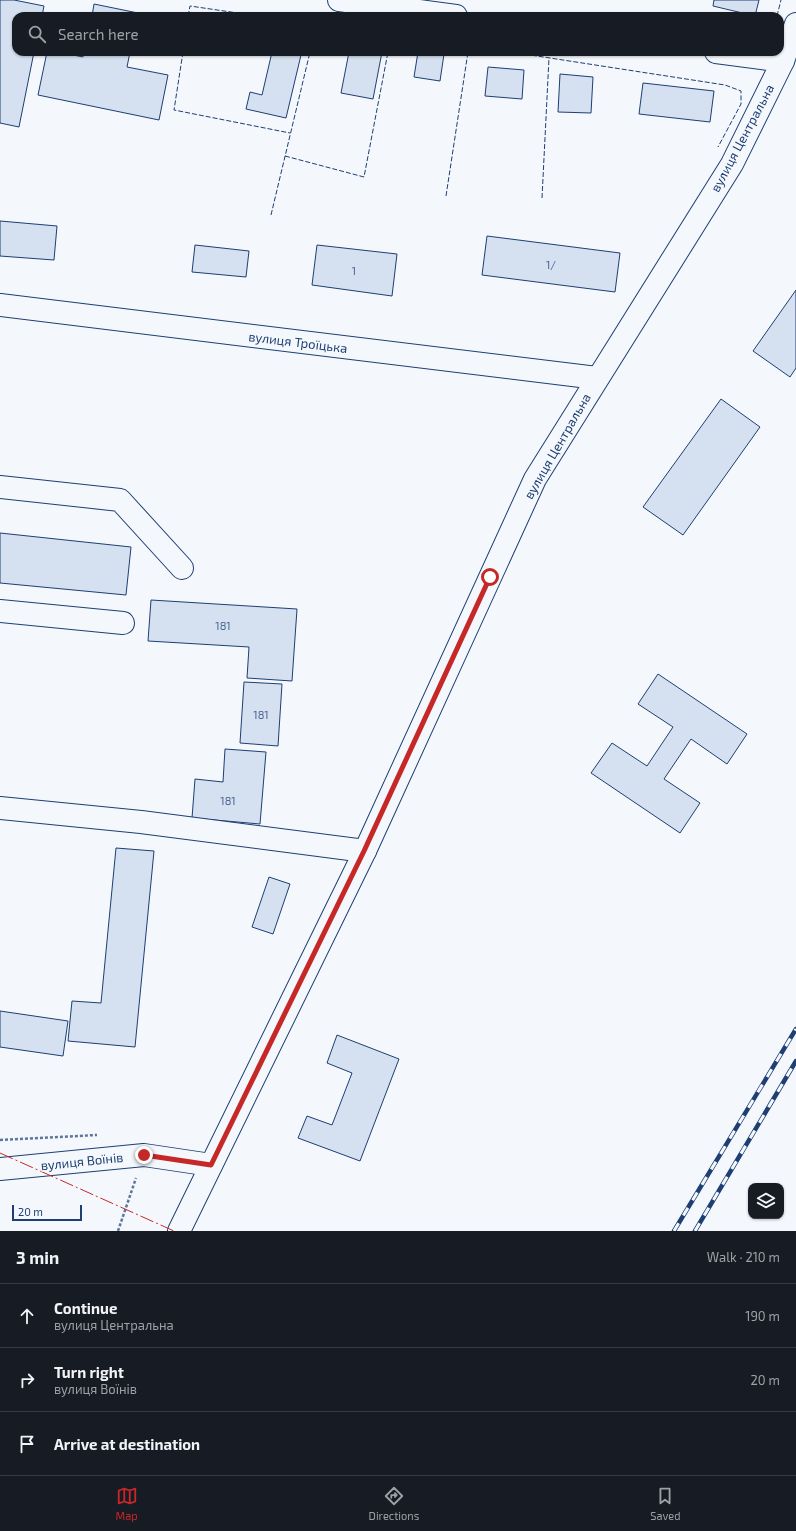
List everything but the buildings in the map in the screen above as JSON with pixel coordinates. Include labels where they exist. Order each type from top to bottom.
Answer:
[{"type":"main road","points":[[339,0],[371,2],[432,12]]},
{"type":"main road","name":"вулиця Центральна","points":[[179,1231],[364,851],[535,479],[732,164],[783,61],[796,24]]},
{"type":"main road","points":[[746,56],[783,61]]},
{"type":"main road","name":"вулиця Троїцька","points":[[0,305],[597,378]]},
{"type":"main road","points":[[0,488],[120,500],[182,568]]},
{"type":"main road","points":[[0,611],[123,623]]},
{"type":"main road","points":[[0,808],[141,822],[364,851]]},
{"type":"main road","name":"вулиця Воїнів","points":[[0,1169],[144,1155],[211,1165]]},
{"type":"path","points":[[0,1140],[102,1134]]},
{"type":"railway","points":[[674,1231],[796,1029]]},
{"type":"railway","points":[[695,1231],[796,1061]]},
{"type":"fence","points":[[778,12],[781,0]]},
{"type":"fence","points":[[189,12],[190,6],[231,12]]},
{"type":"fence","points":[[182,56],[174,110],[290,133]]},
{"type":"fence","points":[[271,215],[309,56]]},
{"type":"fence","points":[[285,156],[364,177],[387,56]]},
{"type":"fence","points":[[446,196],[467,56]]},
{"type":"fence","points":[[537,56],[725,85],[741,91],[741,104],[718,147]]},
{"type":"fence","points":[[542,198],[549,58]]},
{"type":"power","points":[[0,1153],[174,1231]]},
{"type":"route","points":[[144,1155],[211,1165],[364,851],[490,577]]}]
